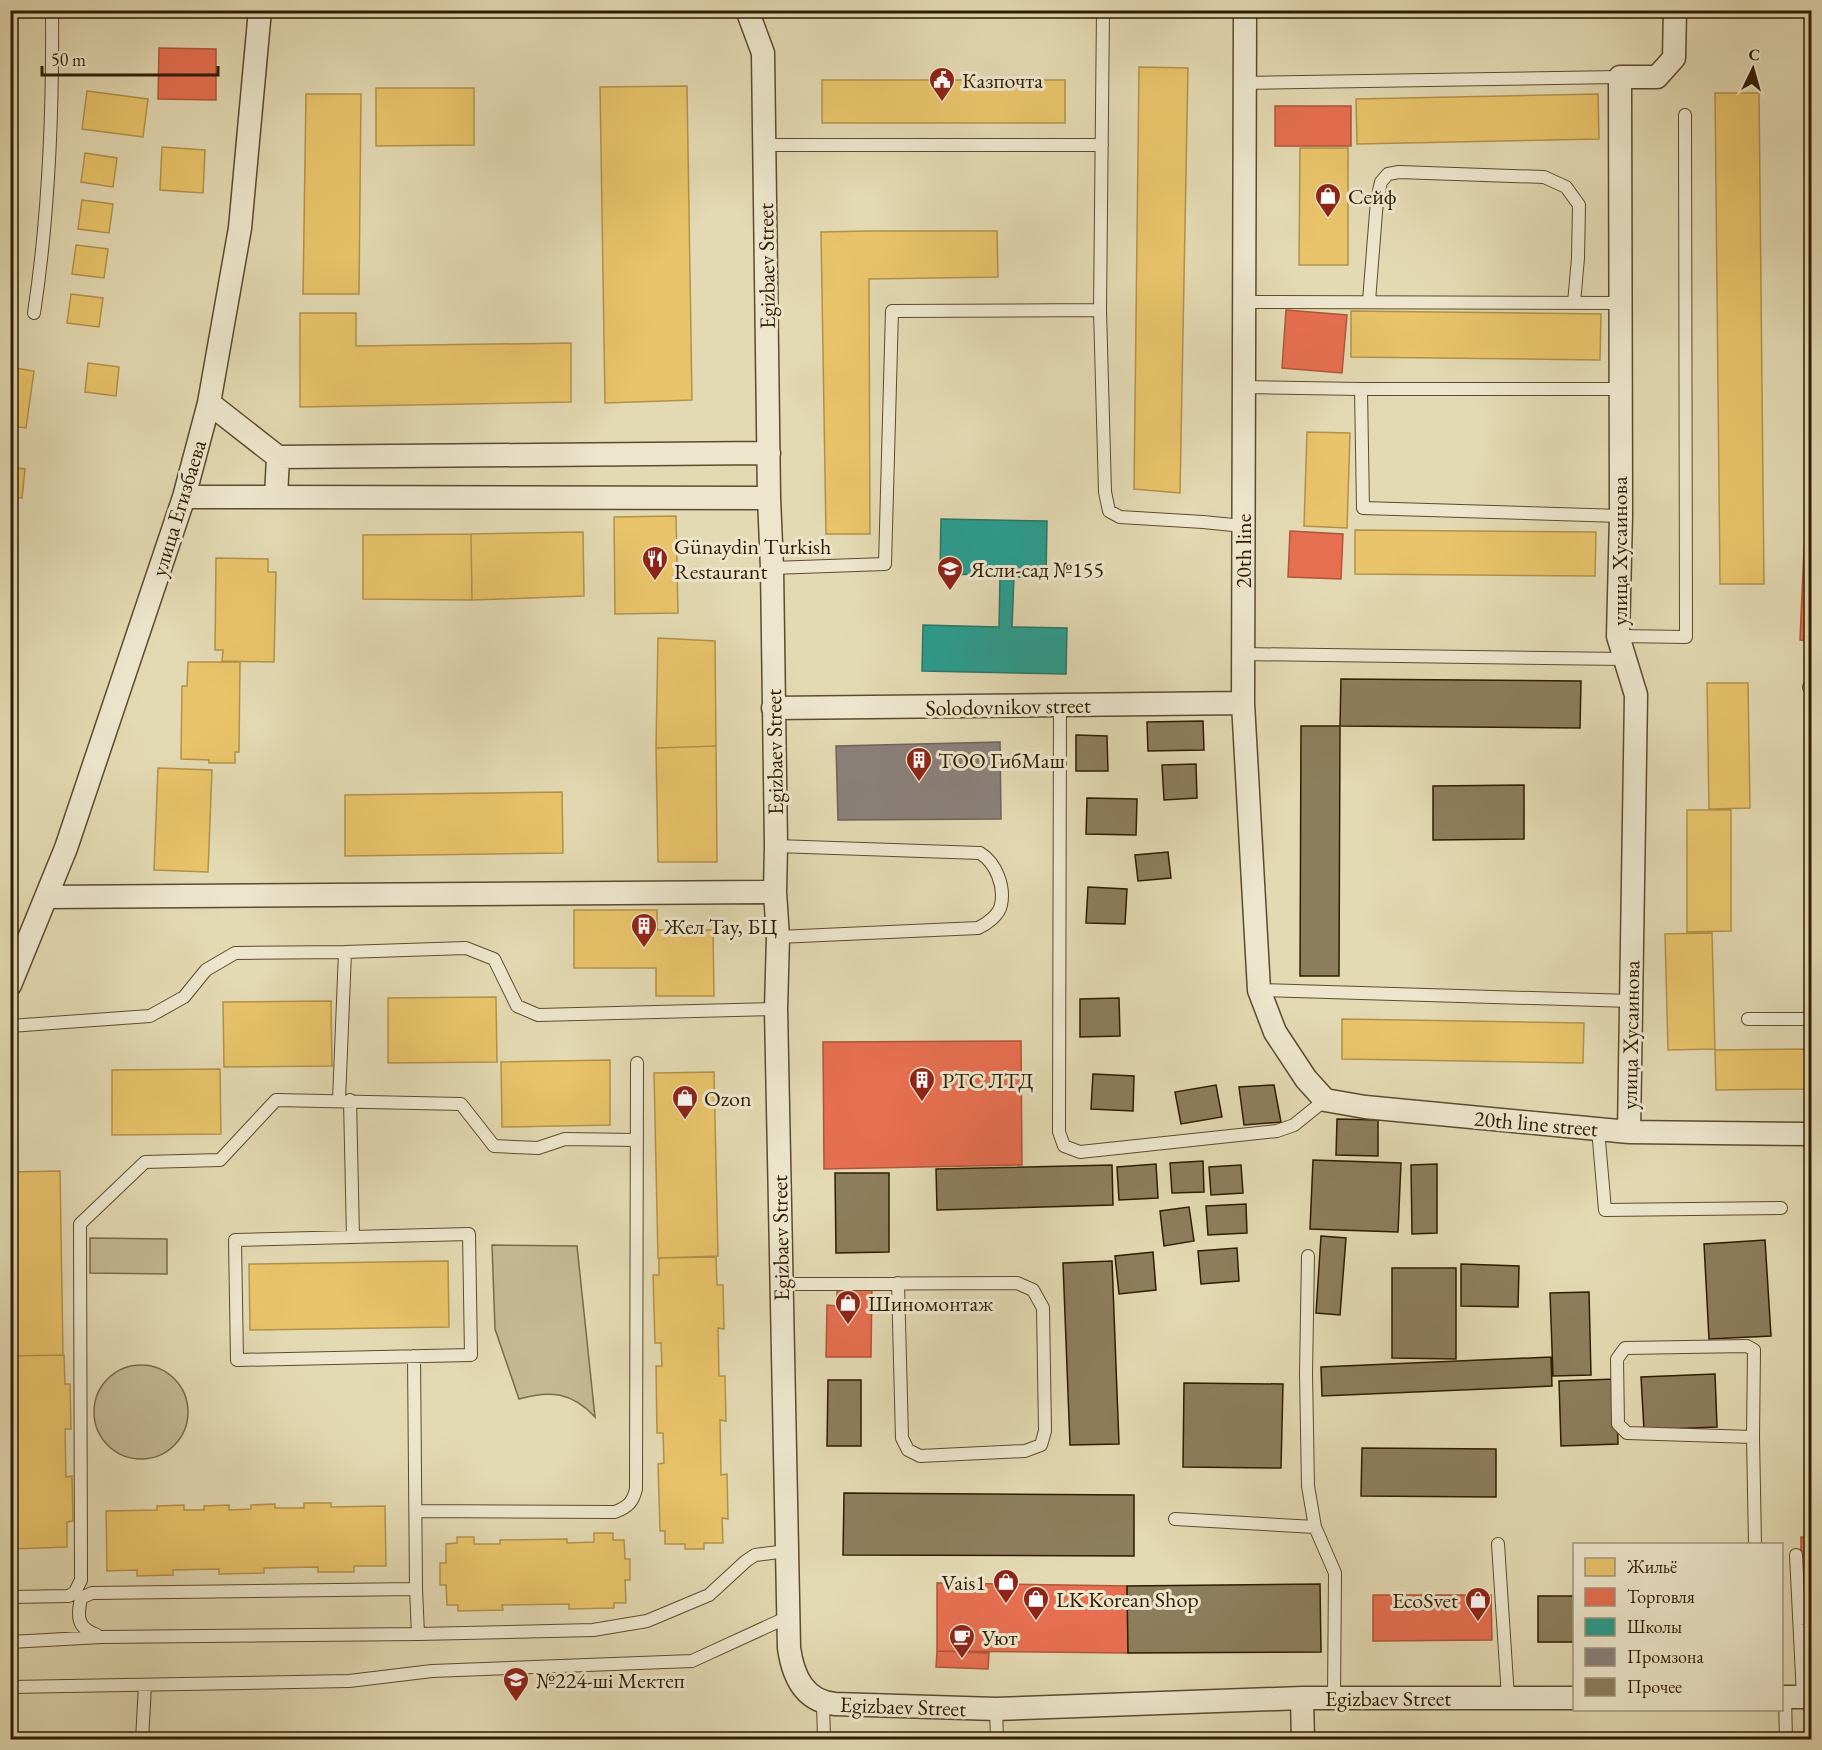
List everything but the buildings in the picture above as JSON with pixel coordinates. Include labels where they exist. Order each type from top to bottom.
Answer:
[{"type":"street","name":"улица Егизбаева","points":[[10,985],[66,848],[184,497],[209,404],[240,228],[260,10]]},
{"type":"street","name":"Egizbaev Street","points":[[747,10],[763,53],[778,937],[776,1009],[781,1284],[788,1617],[789,1648],[793,1669],[814,1699],[823,1703],[996,1709],[1302,1698],[1573,1698]]},
{"type":"street","name":"20th line","points":[[1245,10],[1243,703],[1259,990],[1275,1032],[1306,1079],[1325,1100]]},
{"type":"street","points":[[1620,77],[1657,76],[1674,58],[1676,10]]},
{"type":"street","name":"улица Хусаинова","points":[[1620,77],[1621,516],[1618,636],[1636,695],[1629,1132]]},
{"type":"street","points":[[209,404],[278,457],[769,453]]},
{"type":"street","points":[[276,497],[278,457]]},
{"type":"street","points":[[184,497],[769,498]]},
{"type":"street","name":"Solodovnikov street","points":[[773,708],[1243,703]]},
{"type":"street","points":[[46,897],[776,892]]},
{"type":"street","name":"20th line street","points":[[1325,1100],[1365,1107],[1629,1132],[1812,1134]]},
{"type":"street","points":[[1302,1698],[1303,1740]]},
{"type":"lane","points":[[34,314],[40,273],[48,172],[52,10]]},
{"type":"lane","points":[[1103,10],[1100,310],[1105,492],[1109,511],[1120,518],[1243,526]]},
{"type":"lane","points":[[1245,83],[1620,77]]},
{"type":"lane","points":[[1618,636],[1686,637],[1685,115]]},
{"type":"lane","points":[[765,145],[1102,145]]},
{"type":"lane","points":[[1369,301],[1377,200],[1381,182],[1388,174],[1399,172],[1544,177],[1566,188],[1579,205],[1574,303]]},
{"type":"lane","points":[[1245,302],[1620,303]]},
{"type":"lane","points":[[772,568],[885,564],[892,311],[1100,310]]},
{"type":"lane","points":[[1245,387],[1619,389]]},
{"type":"lane","points":[[1361,389],[1363,508],[1621,516]]},
{"type":"lane","points":[[1243,654],[1625,659]]},
{"type":"lane","points":[[1060,706],[1059,1132],[1064,1146],[1080,1152],[1277,1131],[1294,1125],[1325,1100]]},
{"type":"lane","points":[[776,846],[980,853],[988,857],[1001,883],[1001,907],[988,924],[978,928],[778,937]]},
{"type":"lane","points":[[10,1026],[150,1016],[184,997],[206,970],[235,953],[466,948],[494,959],[517,1006],[538,1015],[776,1009]]},
{"type":"lane","points":[[345,952],[345,1100],[353,1237]]},
{"type":"lane","points":[[1259,990],[1631,1001]]},
{"type":"lane","points":[[1748,1019],[1812,1019]]},
{"type":"lane","points":[[416,1511],[615,1512],[626,1508],[633,1500],[636,1478],[637,1063]]},
{"type":"lane","points":[[10,1597],[69,1596],[75,1592],[81,1580],[80,1224],[145,1162],[220,1160],[276,1100],[461,1104],[494,1146],[538,1148],[565,1139],[637,1140]]},
{"type":"lane","points":[[1598,1129],[1605,1210],[1781,1208]]},
{"type":"lane","points":[[469,1234],[471,1355],[237,1360],[235,1240],[353,1237],[469,1234]]},
{"type":"lane","points":[[1308,1256],[1306,1374],[1308,1486],[1315,1527],[1335,1573],[1334,1698]]},
{"type":"lane","points":[[781,1284],[898,1283],[1017,1283],[1034,1290],[1043,1308],[1045,1431],[1041,1445],[1025,1451],[920,1456],[908,1450],[902,1438],[898,1283]]},
{"type":"lane","points":[[1753,1437],[1627,1433],[1618,1424],[1617,1359],[1625,1348],[1747,1346],[1754,1350],[1755,1543]]},
{"type":"lane","points":[[414,1356],[418,1634]]},
{"type":"lane","points":[[1175,1519],[1315,1527]]},
{"type":"lane","points":[[1498,1544],[1508,1698]]},
{"type":"lane","points":[[10,1641],[101,1636],[418,1634],[593,1630],[647,1620],[709,1595],[755,1555],[787,1551]]},
{"type":"lane","points":[[1786,1740],[1795,1697],[1805,1618],[1796,1555]]},
{"type":"lane","points":[[101,1636],[87,1631],[79,1621],[81,1598],[92,1593],[416,1589]]},
{"type":"lane","points":[[10,1687],[349,1681],[432,1671],[692,1661],[788,1617]]},
{"type":"lane","points":[[142,1740],[145,1684]]},
{"type":"lane","points":[[823,1703],[824,1740]]},
{"type":"lane","points":[[996,1709],[997,1740]]},
{"type":"shaded area","points":[[90,1238],[167,1239],[167,1274],[90,1273]]},
{"type":"shaded area","points":[[492,1245],[577,1246],[595,1417],[578,1402],[560,1395],[541,1394],[519,1399],[495,1329]]},
{"type":"shaded area","points":[[141,1365],[159,1368],[174,1379],[185,1394],[188,1412],[185,1430],[174,1445],[159,1456],[141,1459],[123,1456],[108,1445],[97,1430],[94,1412],[97,1394],[108,1379],[123,1368]]},
{"type":"place","name":"Казпочта","points":[[942,103]]},
{"type":"place","name":"Сейф","points":[[1328,219]]},
{"type":"place","name":"Günaydin Turkish Restaurant","points":[[655,582]]},
{"type":"place","name":"Ясли-сад №155","points":[[950,592]]},
{"type":"place","name":"ТОО ГибМаш","points":[[919,783]]},
{"type":"place","name":"Жел Тау, БЦ","points":[[644,949]]},
{"type":"place","name":"РТС ЛТД","points":[[922,1103]]},
{"type":"place","name":"Ozon","points":[[685,1121]]},
{"type":"place","name":"Шиномонтаж","points":[[848,1326]]},
{"type":"place","name":"Vais1","points":[[1006,1605]]},
{"type":"place","name":"LK Korean Shop","points":[[1036,1622]]},
{"type":"place","name":"EcoSvet","points":[[1478,1623]]},
{"type":"place","name":"Уют","points":[[962,1660]]},
{"type":"place","name":"№224-ші Мектеп","points":[[516,1703]]}]
